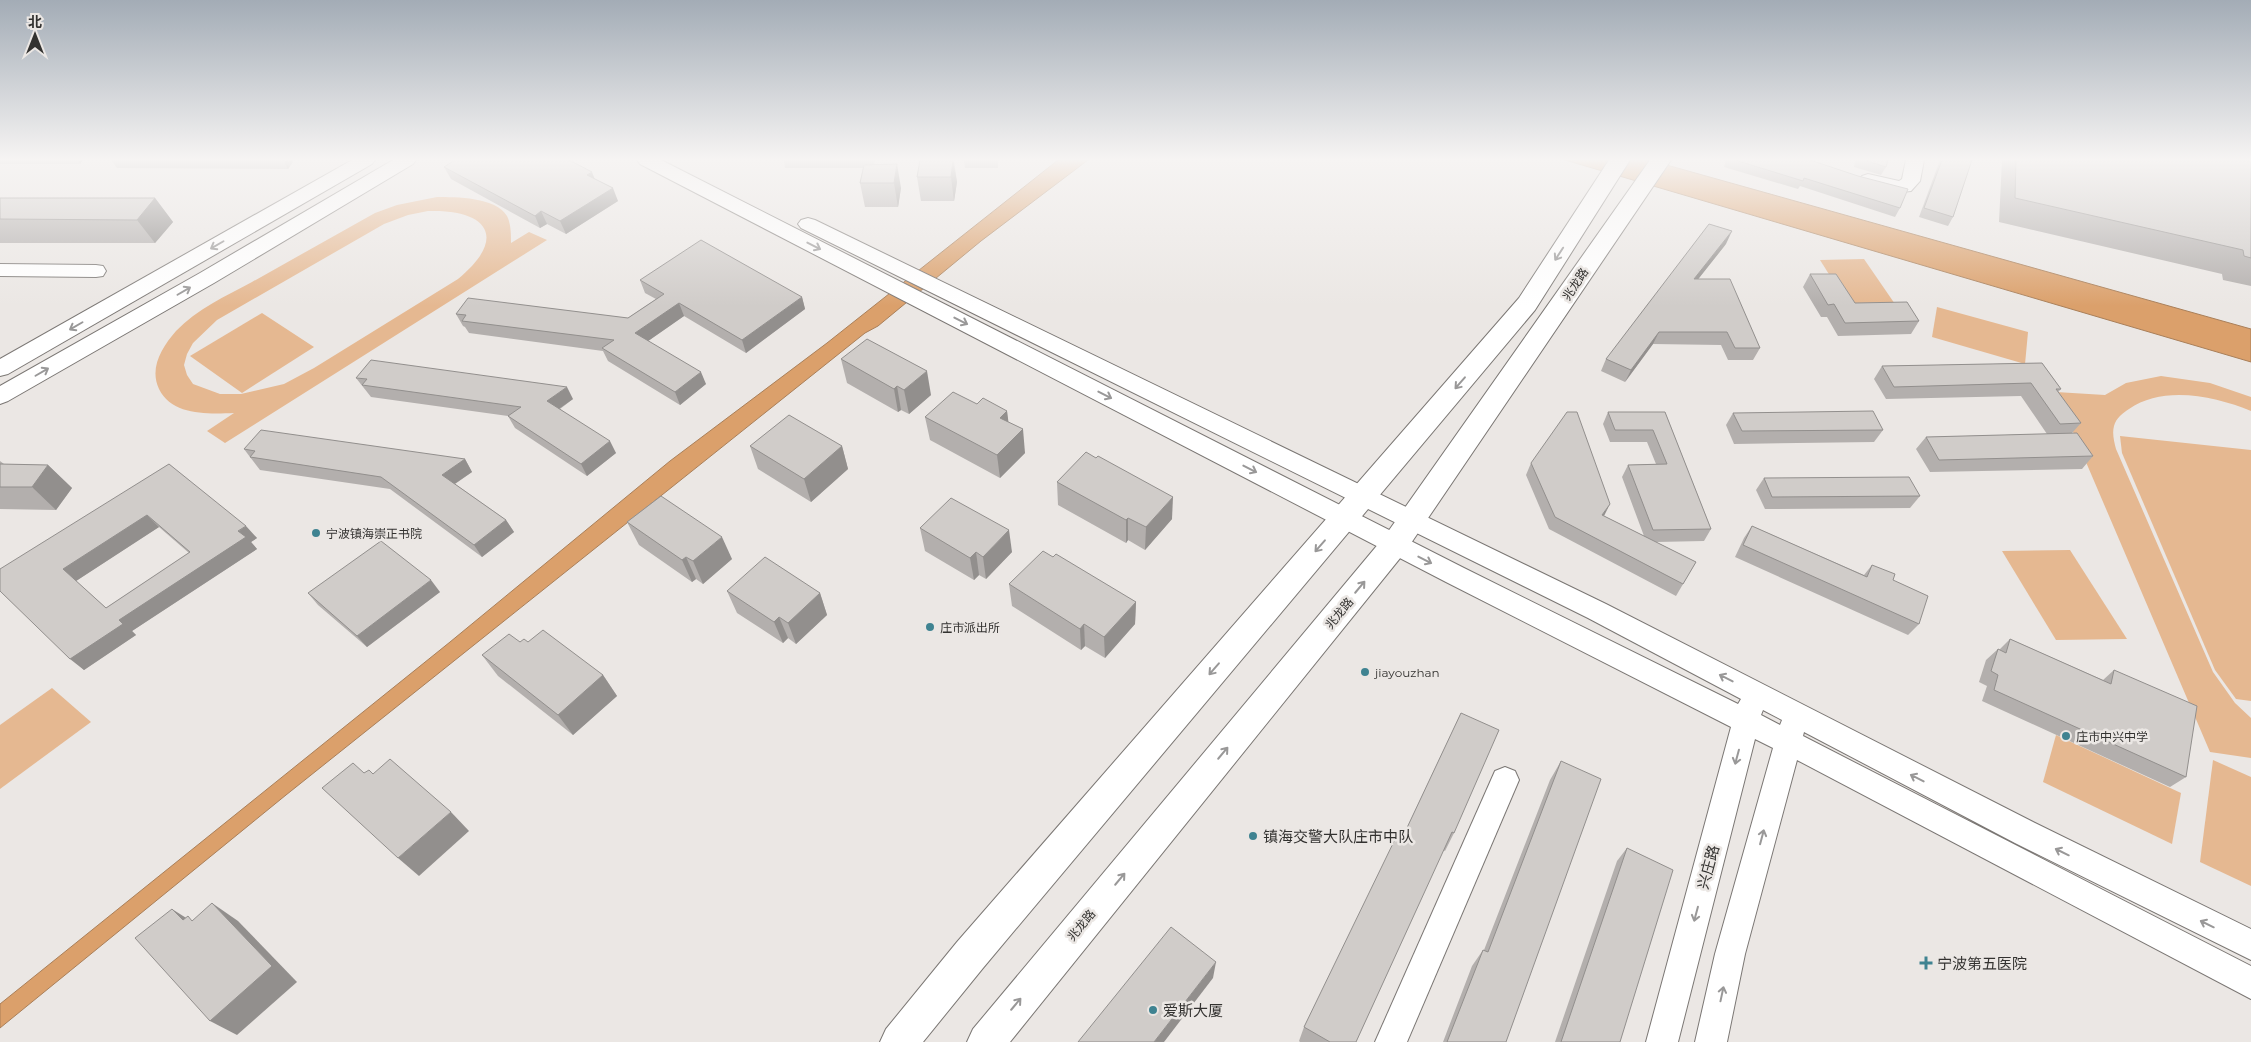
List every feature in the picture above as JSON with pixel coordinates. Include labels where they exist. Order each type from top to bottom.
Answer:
[{"type":"main road","points":[[899,1042],[970,955],[1526,304],[1587,209]]},
{"type":"main road","name":"兆龙路","points":[[986,1042],[1413,521],[1628,209]]},
{"type":"street","points":[[0,369],[281,209]]},
{"type":"street","points":[[0,396],[325,209]]},
{"type":"street","points":[[749,209],[902,281],[1353,507],[1413,521],[1597,611],[1754,693],[1792,728],[2251,983]]},
{"type":"street","points":[[769,209],[902,281]]},
{"type":"street","points":[[0,270],[96,271]]},
{"type":"street","points":[[1353,507],[1395,544],[1747,721],[1792,728],[2025,833],[2251,945]]},
{"type":"street","name":"兴庄路","points":[[1662,1042],[1754,693]]},
{"type":"street","points":[[1712,1042],[1730,954],[1792,728]]},
{"type":"street","points":[[1391,1042],[1505,780]]},
{"type":"shaded area","points":[[387,209],[500,209],[507,216],[510,226],[511,243],[529,232],[547,240],[225,443],[207,431],[234,413],[192,412],[182,409],[165,398],[156,381],[155,373],[158,358],[166,344],[184,323],[222,298],[375,213]],"holes":[[[428,211],[465,215],[477,221],[484,228],[486,238],[483,250],[474,264],[458,279],[314,368],[284,384],[241,394],[220,394],[193,384],[187,375],[184,365],[187,354],[193,343],[217,320],[384,224],[408,215]]]},
{"type":"shaded area","points":[[997,209],[1024,209],[286,795],[0,1028],[0,1004],[450,642],[670,461],[827,343]]},
{"type":"shaded area","points":[[1730,209],[1822,209],[2251,329],[2251,362]]},
{"type":"shaded area","points":[[1864,259],[1897,307],[1851,309],[1820,260]]},
{"type":"shaded area","points":[[1937,307],[2028,332],[2025,364],[1932,337]]},
{"type":"shaded area","points":[[262,313],[314,347],[242,393],[190,356]]},
{"type":"shaded area","points":[[2161,376],[2210,383],[2251,397],[2251,411],[2206,397],[2173,395],[2157,397],[2124,412],[2116,421],[2113,431],[2116,449],[2213,672],[2235,703],[2251,718],[2251,758],[2210,752],[2056,392],[2105,395],[2126,383]]},
{"type":"shaded area","points":[[2120,436],[2251,450],[2251,701],[2236,699],[2215,670],[2122,453]]},
{"type":"shaded area","points":[[2070,550],[2127,639],[2056,640],[2002,551]]},
{"type":"shaded area","points":[[52,688],[91,722],[0,789],[0,725]]},
{"type":"shaded area","points":[[2056,735],[2181,793],[2172,844],[2043,782]]},
{"type":"shaded area","points":[[2213,760],[2251,777],[2251,886],[2200,862]]},
{"type":"building","points":[[0,209],[146,209],[137,220],[0,219]]},
{"type":"building","points":[[521,209],[580,209],[560,221],[541,211],[535,216]]},
{"type":"building","points":[[1926,209],[1956,209],[1953,217]]},
{"type":"building","points":[[2062,209],[2251,209],[2251,258],[2244,256],[2243,250]]},
{"type":"building","points":[[1709,224],[1732,231],[1694,279],[1730,279],[1760,348],[1735,348],[1727,332],[1659,332],[1631,370],[1606,359]]},
{"type":"building","points":[[701,240],[802,297],[742,340],[679,303],[635,333],[701,372],[675,392],[602,348],[614,340],[462,321],[466,315],[456,314],[468,298],[628,318],[664,294],[640,280]]},
{"type":"building","points":[[1810,274],[1836,274],[1855,303],[1907,302],[1919,321],[1845,323],[1834,304],[1828,305]]},
{"type":"building","points":[[867,339],[927,371],[904,390],[897,386],[894,389],[841,359]]},
{"type":"building","points":[[371,360],[567,387],[547,401],[610,441],[581,464],[508,416],[521,407],[362,385],[367,379],[356,378]]},
{"type":"building","points":[[2042,363],[2061,389],[2056,389],[2081,423],[2060,424],[2031,383],[1894,387],[1882,366]]},
{"type":"building","points":[[953,392],[977,404],[983,398],[1007,411],[1000,418],[1023,429],[997,455],[925,417]]},
{"type":"building","points":[[1873,411],[1883,430],[1742,431],[1733,413]]},
{"type":"building","points":[[1567,412],[1577,412],[1610,504],[1602,515],[1696,562],[1683,584],[1555,517],[1531,463]]},
{"type":"building","points":[[1608,412],[1665,412],[1711,529],[1653,530],[1628,465],[1667,464],[1653,430],[1615,430]]},
{"type":"building","points":[[789,415],[842,446],[804,479],[750,446]]},
{"type":"building","points":[[261,430],[465,459],[442,475],[506,520],[474,545],[381,477],[250,457],[255,451],[244,449]]},
{"type":"building","points":[[2077,433],[2093,456],[1939,460],[1926,437]]},
{"type":"building","points":[[1086,452],[1096,458],[1098,456],[1173,497],[1146,527],[1128,518],[1126,520],[1057,482]]},
{"type":"building","points":[[0,464],[48,465],[32,487],[0,487]]},
{"type":"building","points":[[169,464],[246,526],[238,531],[246,537],[119,620],[123,624],[70,659],[0,591],[0,569]],"holes":[[[147,515],[190,552],[106,608],[63,569]]]},
{"type":"building","points":[[1909,477],[1920,496],[1772,497],[1764,478]]},
{"type":"building","points":[[661,496],[722,537],[693,561],[686,557],[682,560],[627,522]]},
{"type":"building","points":[[951,498],[1009,530],[983,557],[976,552],[970,558],[920,528]]},
{"type":"building","points":[[1752,526],[1867,577],[1872,565],[1895,574],[1893,580],[1928,596],[1919,624],[1743,545]]},
{"type":"building","points":[[381,541],[431,580],[357,636],[308,593]]},
{"type":"building","points":[[1043,551],[1053,557],[1056,554],[1136,602],[1104,637],[1084,624],[1080,629],[1009,584]]},
{"type":"building","points":[[765,557],[820,593],[788,623],[779,617],[774,622],[727,591]]},
{"type":"building","points":[[543,630],[603,675],[558,715],[482,655],[509,634],[520,642],[524,639],[528,642]]},
{"type":"building","points":[[2010,639],[2111,684],[2114,670],[2197,706],[2186,777],[1994,690],[1998,675],[1991,671],[1998,649],[2006,653]]},
{"type":"building","points":[[1461,713],[1499,730],[1454,833],[1452,832],[1356,1042],[1330,1042],[1304,1027],[1400,829],[1405,832]]},
{"type":"building","points":[[390,759],[451,812],[398,858],[322,788],[353,763],[364,773],[369,770],[373,774]]},
{"type":"building","points":[[1561,761],[1601,779],[1506,1042],[1447,1042],[1483,950],[1488,952]]},
{"type":"building","points":[[1627,848],[1673,870],[1620,1042],[1561,1042]]},
{"type":"building","points":[[212,903],[272,966],[210,1021],[135,938],[172,909],[183,920],[188,916],[192,921]]},
{"type":"building","name":"爱斯大厦","points":[[1171,927],[1216,962],[1154,1042],[1078,1042]]},
{"type":"place","name":"宁波镇海崇正书院","points":[[316,533]]},
{"type":"place","name":"庄市派出所","points":[[930,627]]},
{"type":"place","name":"jiayouzhan","points":[[1365,672]]},
{"type":"place","name":"庄市中兴中学","points":[[2066,736]]},
{"type":"place","name":"镇海交警大队庄市中队","points":[[1253,836]]},
{"type":"place","name":"宁波第五医院","points":[[1926,963]]},
{"type":"place","name":"爱斯大厦","points":[[1153,1010]]}]
